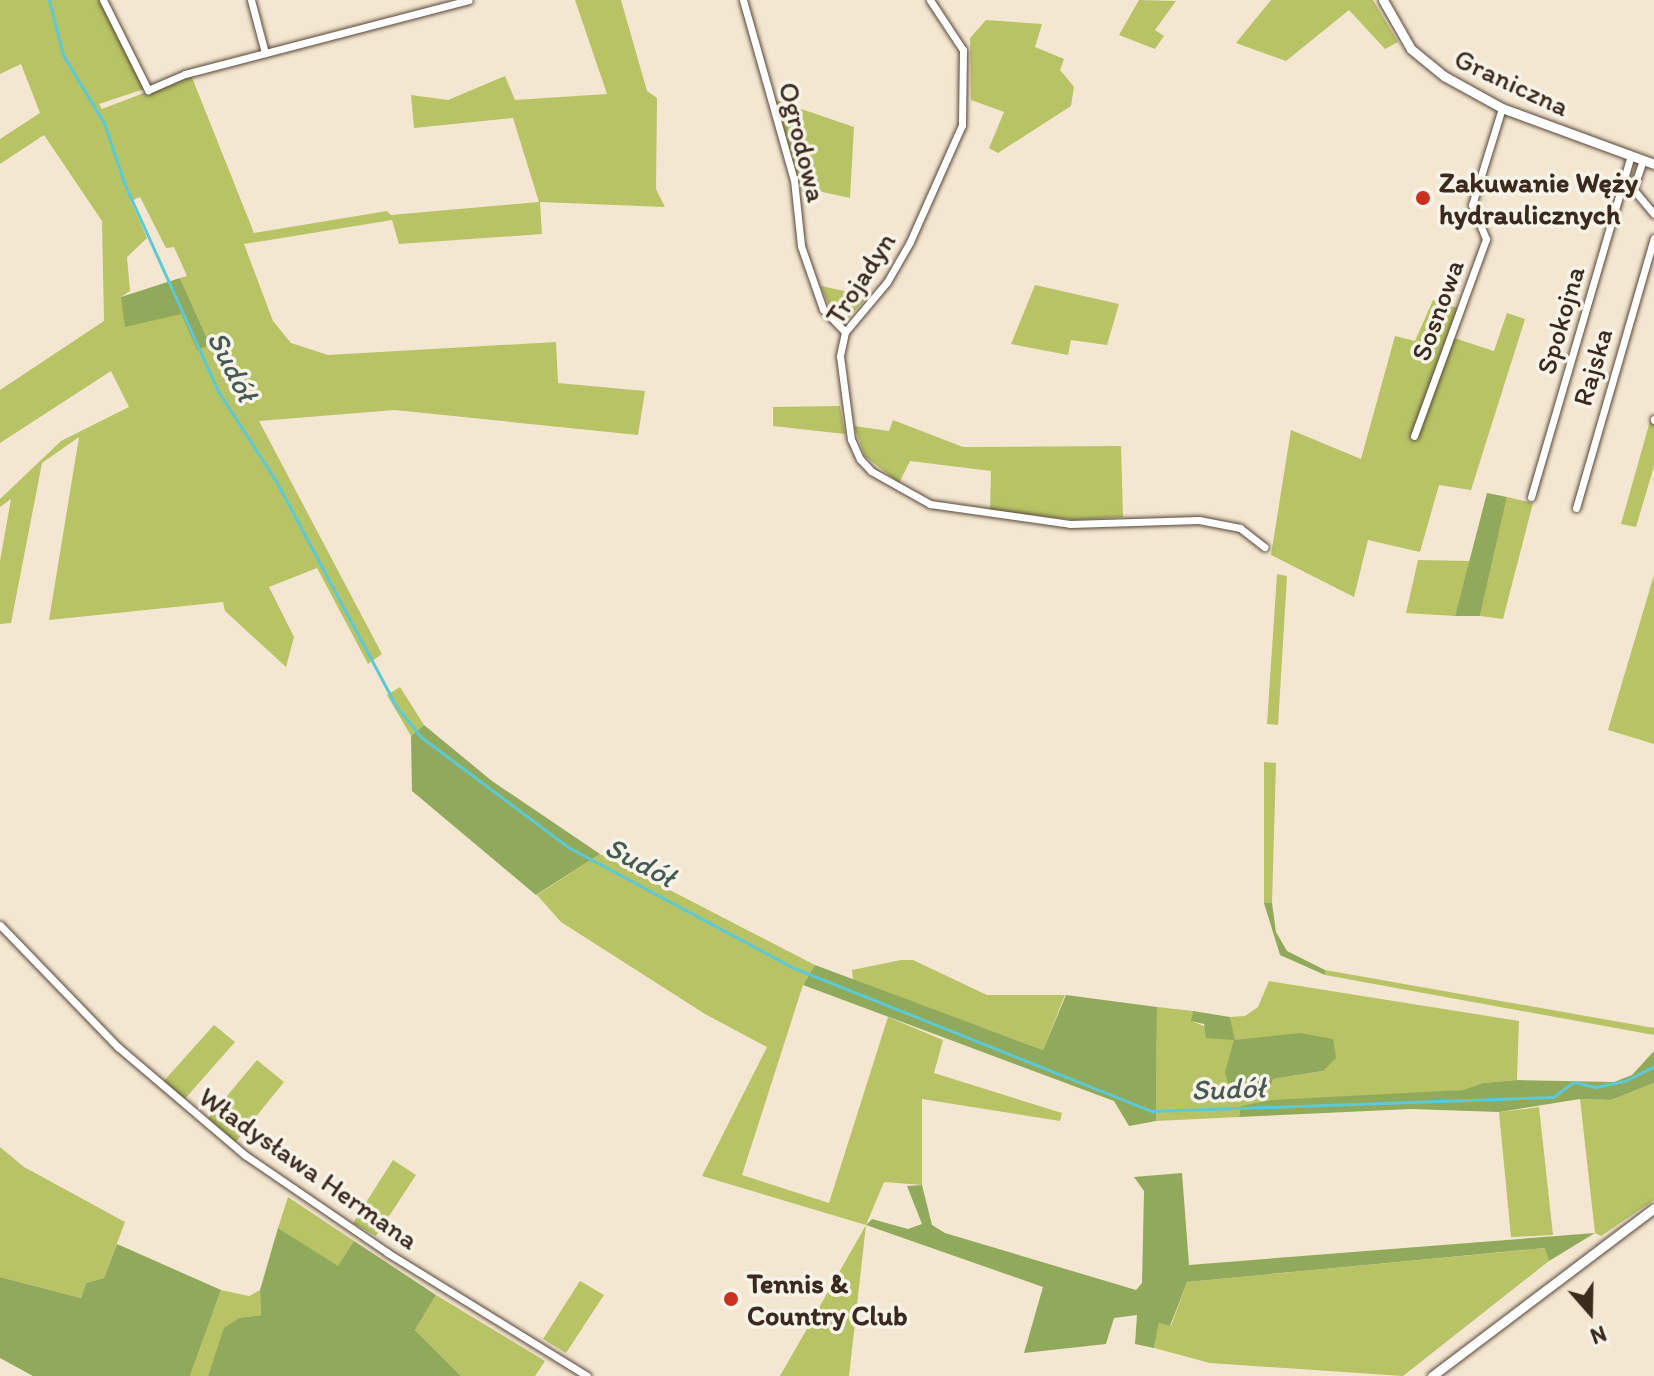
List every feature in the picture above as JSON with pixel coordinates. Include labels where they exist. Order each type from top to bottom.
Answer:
[{"type":"street","points":[[103,0],[148,90],[220,65],[469,0]]},
{"type":"street","points":[[251,0],[265,53]]},
{"type":"street","name":"Ogrodowa","points":[[743,0],[794,180],[801,246],[823,309],[845,332]]},
{"type":"street","name":"Trojadyn","points":[[930,0],[963,50],[962,125],[910,242],[887,282],[845,332],[840,356],[853,445],[871,471],[930,504],[1070,524],[1199,520],[1240,528],[1264,547]]},
{"type":"street","name":"Graniczna","points":[[1383,0],[1401,35],[1421,59],[1502,108],[1654,164]]},
{"type":"street","name":"Sosnowa","points":[[1414,436],[1486,239],[1472,205],[1502,108]]},
{"type":"street","name":"Spokojna","points":[[1531,497],[1631,155]]},
{"type":"street","points":[[1643,160],[1633,189],[1654,214]]},
{"type":"street","name":"Rajska","points":[[1576,508],[1654,238]]},
{"type":"street","name":"Władysława Hermana","points":[[0,925],[118,1047],[245,1155],[388,1253],[587,1376]]},
{"type":"street","points":[[1432,1376],[1654,1208]]},
{"type":"green space","points":[[0,0],[101,0],[144,89],[99,104],[102,109],[191,75],[254,233],[387,211],[391,215],[539,202],[513,118],[414,128],[411,95],[448,100],[505,76],[515,100],[607,94],[575,0],[621,0],[647,91],[657,98],[656,189],[665,207],[540,202],[542,234],[399,244],[392,220],[244,244],[273,321],[291,343],[328,355],[556,342],[558,383],[645,391],[638,435],[395,410],[259,421],[382,654],[368,664],[317,568],[269,587],[294,637],[286,667],[225,611],[223,602],[49,620],[79,437],[42,463],[11,623],[0,624],[0,561],[11,499],[0,507],[0,499],[61,441],[129,407],[111,371],[0,443],[0,390],[104,321],[102,221],[44,135],[0,164],[0,139],[40,113],[21,64],[0,74]],"holes":[[[140,197],[166,248],[174,247],[187,276],[180,278],[210,345],[197,349],[181,314],[121,297],[130,291],[127,257],[147,238],[131,201]]]},
{"type":"green space","points":[[1139,0],[1176,1],[1155,30],[1164,36],[1155,49],[1119,35]]},
{"type":"green space","points":[[1271,0],[1373,0],[1398,42],[1385,49],[1349,10],[1286,61],[1236,43]]},
{"type":"green space","points":[[986,20],[1042,24],[1035,47],[1064,59],[1060,70],[1074,87],[1071,106],[998,153],[989,148],[1004,112],[971,100],[970,38]]},
{"type":"green space","points":[[775,100],[854,127],[850,198],[800,187]]},
{"type":"green space","points":[[180,278],[210,345],[197,350],[181,314],[125,327],[121,297]]},
{"type":"green space","points":[[1035,285],[1119,304],[1107,345],[1071,340],[1068,355],[1011,344]]},
{"type":"green space","points":[[821,286],[868,296],[843,324],[833,316]]},
{"type":"green space","points":[[1433,300],[1464,310],[1454,338],[1494,351],[1507,313],[1525,319],[1471,490],[1439,485],[1420,552],[1368,540],[1354,597],[1271,555],[1291,430],[1361,459],[1395,336],[1415,341]]},
{"type":"green space","points":[[840,406],[845,434],[773,426],[773,407]]},
{"type":"green space","points":[[893,420],[963,447],[1121,446],[1123,517],[1074,520],[990,510],[991,471],[910,461],[899,483],[865,456],[854,426],[889,431]]},
{"type":"green space","points":[[1650,421],[1654,422],[1654,466],[1636,527],[1621,524]]},
{"type":"green space","points":[[1487,493],[1507,497],[1480,616],[1455,616]]},
{"type":"green space","points":[[1507,497],[1533,503],[1503,619],[1480,616]]},
{"type":"green space","points":[[1418,560],[1470,561],[1455,616],[1406,613]]},
{"type":"green space","points":[[1277,574],[1287,576],[1278,725],[1267,724]]},
{"type":"green space","points":[[1654,575],[1654,744],[1608,730]]},
{"type":"green space","points":[[400,687],[424,725],[411,736],[387,695]]},
{"type":"green space","points":[[424,725],[492,781],[600,854],[536,895],[412,791],[411,736]]},
{"type":"green space","points":[[1264,762],[1276,763],[1272,903],[1264,903]]},
{"type":"green space","points":[[600,854],[815,965],[803,985],[742,1175],[829,1203],[888,1017],[943,1040],[934,1073],[1062,1113],[1060,1121],[922,1099],[922,1185],[884,1182],[866,1225],[702,1176],[767,1047],[705,1014],[561,922],[537,895]]},
{"type":"green space","points":[[1264,903],[1272,903],[1276,932],[1287,951],[1325,970],[1325,975],[1280,955]]},
{"type":"green space","points":[[913,960],[987,995],[1065,995],[1043,1050],[853,980],[852,970]]},
{"type":"green space","points":[[815,965],[1043,1050],[1066,995],[1157,1007],[1156,1121],[1129,1126],[1114,1101],[803,985]]},
{"type":"green space","points":[[1325,970],[1654,1028],[1654,1035],[1325,975]]},
{"type":"green space","points":[[1269,981],[1519,1021],[1517,1080],[1483,1083],[1464,1090],[1241,1106],[1239,1117],[1156,1121],[1157,1007],[1193,1011],[1192,1021],[1234,1039],[1230,1017],[1245,1016],[1258,1007]],"holes":[[[1234,1040],[1324,1071],[1273,1079],[1270,1089]]]},
{"type":"green space","points":[[1193,1011],[1230,1017],[1235,1040],[1300,1033],[1333,1039],[1336,1058],[1323,1071],[1273,1079],[1270,1089],[1228,1083],[1225,1072],[1234,1040],[1206,1038],[1204,1024],[1191,1021]]},
{"type":"green space","points":[[214,1025],[235,1042],[183,1101],[162,1083]]},
{"type":"green space","points":[[1654,1051],[1654,1083],[1611,1100],[1580,1099],[1499,1112],[1411,1109],[1239,1117],[1241,1106],[1272,1100],[1463,1090],[1483,1083],[1517,1080],[1614,1082],[1632,1075]]},
{"type":"green space","points":[[257,1060],[284,1082],[235,1143],[206,1121]]},
{"type":"green space","points":[[1654,1083],[1654,1200],[1601,1236],[1595,1233],[1580,1099],[1611,1100]]},
{"type":"green space","points":[[1539,1107],[1553,1235],[1511,1237],[1499,1112]]},
{"type":"green space","points":[[0,1147],[24,1167],[125,1222],[104,1278],[86,1283],[81,1298],[0,1277]]},
{"type":"green space","points":[[393,1160],[416,1175],[376,1236],[353,1223]]},
{"type":"green space","points":[[1182,1173],[1189,1265],[1595,1233],[1549,1261],[1545,1248],[1187,1282],[1170,1326],[1159,1323],[1154,1348],[1135,1344],[1137,1315],[1114,1318],[1106,1344],[1024,1353],[1043,1287],[866,1225],[872,1219],[908,1229],[922,1224],[907,1186],[922,1185],[932,1225],[945,1233],[1136,1290],[1142,1283],[1144,1191],[1134,1177]]},
{"type":"green space","points":[[288,1197],[354,1241],[338,1267],[278,1228]]},
{"type":"green space","points":[[866,1225],[849,1376],[780,1376]]},
{"type":"green space","points":[[278,1228],[338,1266],[354,1241],[436,1295],[415,1330],[461,1376],[208,1376],[224,1328],[239,1318],[261,1315],[260,1290]]},
{"type":"green space","points":[[117,1244],[221,1290],[190,1376],[33,1376],[0,1358],[0,1277],[81,1298],[86,1283],[104,1278]]},
{"type":"green space","points":[[1546,1248],[1549,1261],[1403,1376],[1210,1363],[1154,1348],[1159,1323],[1171,1326],[1187,1282]]},
{"type":"green space","points":[[580,1281],[604,1295],[566,1353],[543,1339]]},
{"type":"green space","points":[[221,1290],[249,1296],[260,1290],[261,1315],[239,1318],[225,1328],[208,1376],[190,1376]]},
{"type":"green space","points":[[436,1295],[545,1361],[535,1376],[461,1376],[415,1330]]},
{"type":"waterway","name":"Sudół","points":[[49,0],[63,55],[104,123],[125,185],[218,391],[276,481],[396,706],[421,737],[568,847],[794,968],[1152,1111],[1553,1097],[1574,1082],[1596,1087],[1625,1081],[1654,1066]]},
{"type":"place","name":"Zakuwanie Węży hydraulicznych","points":[[1423,198]]},
{"type":"place","name":"Tennis & Country Club","points":[[731,1299]]}]
